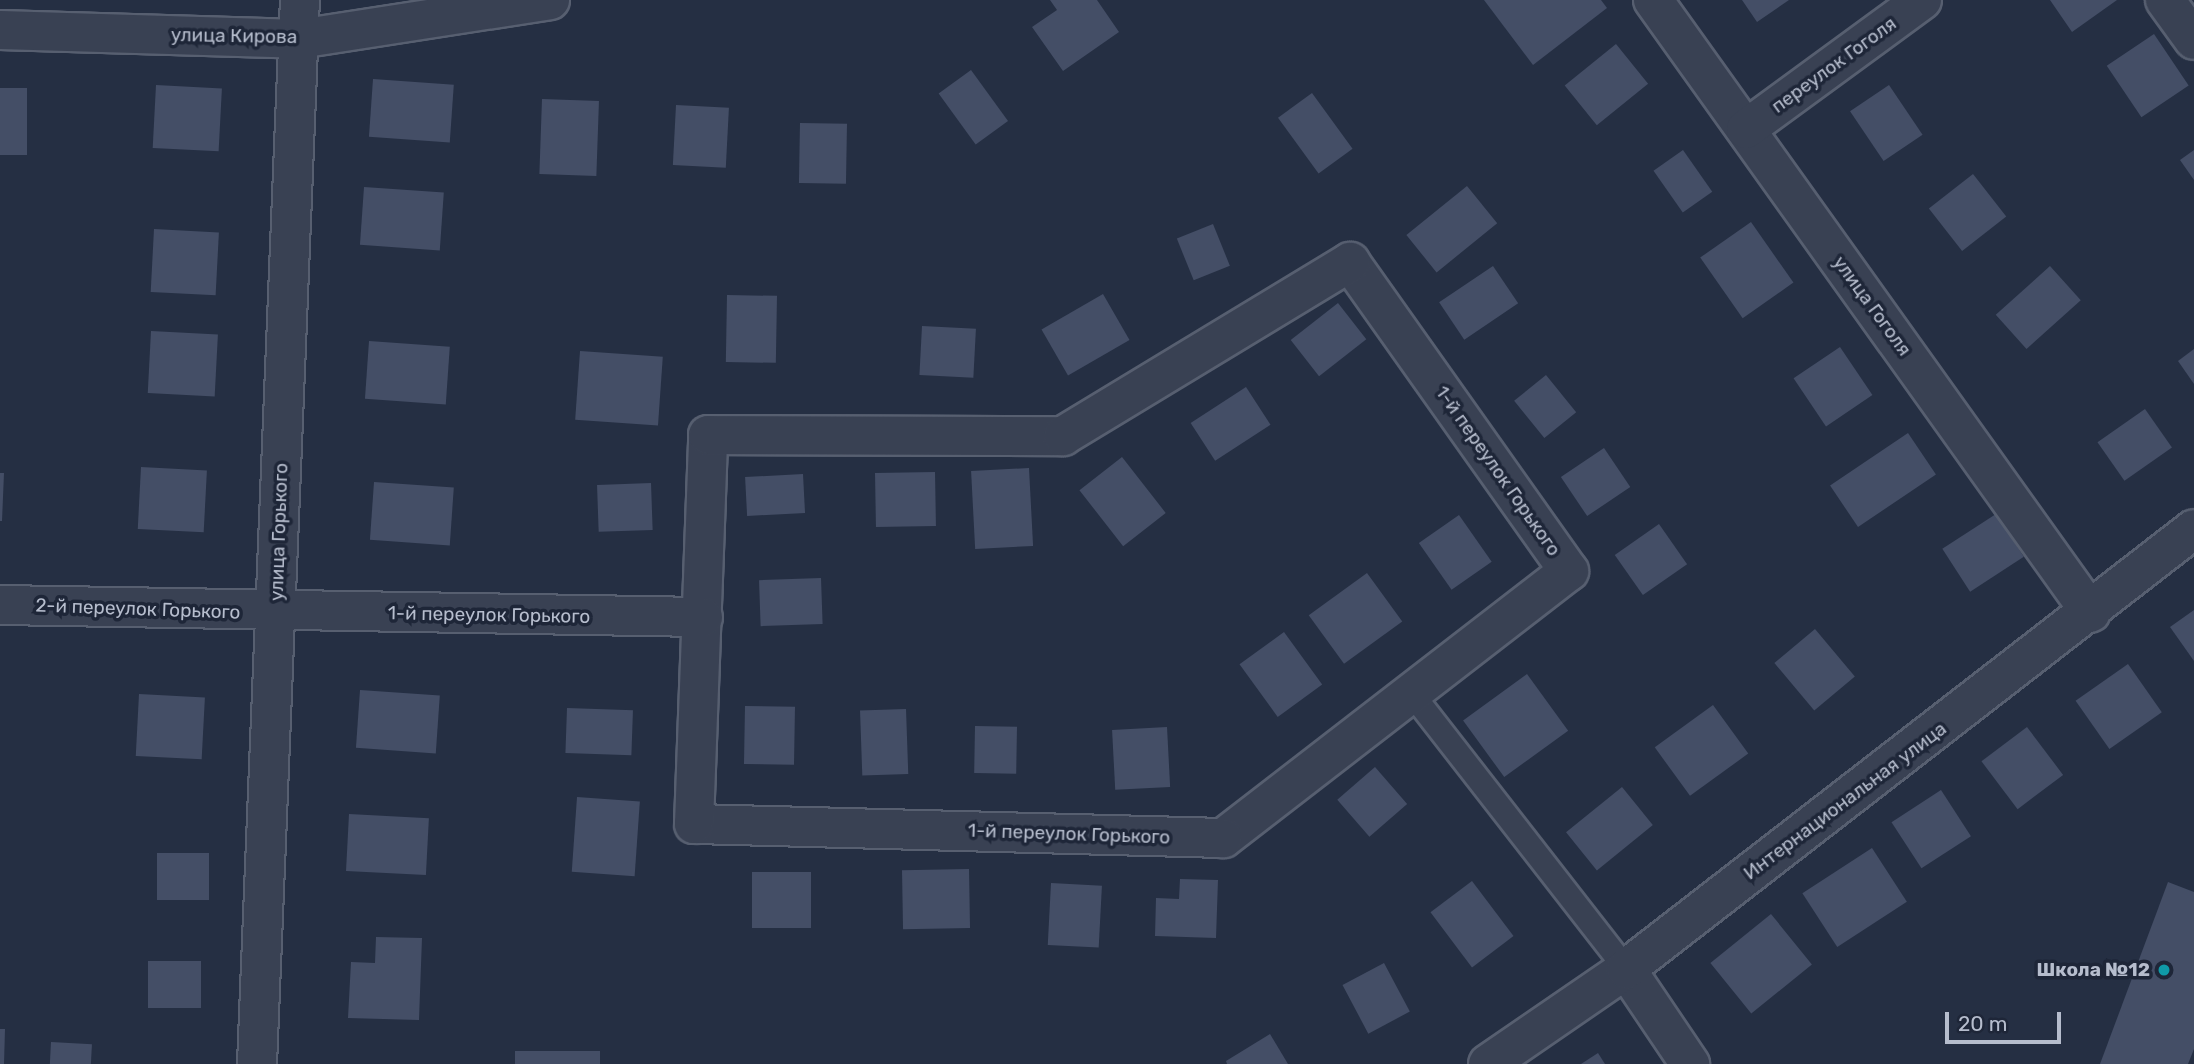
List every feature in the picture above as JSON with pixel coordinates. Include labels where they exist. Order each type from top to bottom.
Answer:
[{"type":"street","name":"улица Горького","points":[[257,1064],[300,0]]},
{"type":"street","name":"улица Кирова","points":[[0,30],[299,39],[550,0]]},
{"type":"street","name":"улица Гоголя","points":[[1653,0],[2091,613]]},
{"type":"street","name":"переулок Гоголя","points":[[1746,130],[1922,0]]},
{"type":"street","points":[[2165,0],[2194,40]]},
{"type":"street","name":"1-й переулок Горького","points":[[1350,262],[1569,571],[1412,694],[1223,838],[694,824],[708,435],[1063,436],[1350,262]]},
{"type":"street","name":"Интернациональная улица","points":[[1489,1064],[1626,968],[2091,613],[2194,529]]},
{"type":"street","name":"2-й переулок Горького","points":[[0,605],[275,612]]},
{"type":"street","name":"1-й переулок Горького","points":[[275,612],[703,617]]},
{"type":"street","points":[[1626,968],[1690,1064]]},
{"type":"lane","points":[[1412,694],[1626,968]]},
{"type":"building","points":[[1050,0],[1097,0],[1119,32],[1063,71],[1032,27],[1057,10]]},
{"type":"building","points":[[1484,0],[1601,0],[1607,8],[1533,65]]},
{"type":"building","points":[[1742,0],[1789,0],[1757,22]]},
{"type":"building","points":[[2050,0],[2117,0],[2072,32]]},
{"type":"building","points":[[2154,34],[2189,85],[2141,117],[2107,66]]},
{"type":"building","points":[[1616,44],[1648,84],[1597,125],[1565,86]]},
{"type":"building","points":[[971,70],[1008,121],[976,144],[939,94]]},
{"type":"building","points":[[373,79],[454,85],[450,143],[369,137]]},
{"type":"building","points":[[156,85],[222,88],[219,151],[153,148]]},
{"type":"building","points":[[1889,85],[1923,135],[1884,161],[1850,111]]},
{"type":"building","points":[[0,88],[27,88],[27,155],[0,155]]},
{"type":"building","points":[[1312,93],[1353,149],[1319,174],[1278,118]]},
{"type":"building","points":[[542,99],[599,101],[596,176],[539,174]]},
{"type":"building","points":[[676,105],[729,108],[726,168],[673,165]]},
{"type":"building","points":[[800,123],[847,124],[846,184],[799,183]]},
{"type":"building","points":[[1683,150],[1712,192],[1683,212],[1654,171]]},
{"type":"building","points":[[2194,150],[2194,180],[2180,160]]},
{"type":"building","points":[[1973,174],[2006,217],[1962,251],[1929,208]]},
{"type":"building","points":[[1467,186],[1497,223],[1437,272],[1406,235]]},
{"type":"building","points":[[364,187],[444,193],[440,250],[360,245]]},
{"type":"building","points":[[1751,222],[1793,283],[1743,318],[1700,258]]},
{"type":"building","points":[[1213,224],[1230,266],[1194,280],[1177,239]]},
{"type":"building","points":[[154,229],[219,232],[216,295],[151,292]]},
{"type":"building","points":[[1493,266],[1518,303],[1464,340],[1439,302]]},
{"type":"building","points":[[2050,266],[2081,300],[2027,349],[1996,315]]},
{"type":"building","points":[[1103,294],[1130,340],[1068,375],[1042,330]]},
{"type":"building","points":[[727,295],[777,296],[776,363],[726,362]]},
{"type":"building","points":[[1338,303],[1366,339],[1319,376],[1291,340]]},
{"type":"building","points":[[922,326],[976,329],[973,378],[919,375]]},
{"type":"building","points":[[151,331],[218,335],[215,396],[148,393]]},
{"type":"building","points":[[369,341],[450,347],[446,405],[365,399]]},
{"type":"building","points":[[1840,347],[1872,395],[1826,426],[1794,378]]},
{"type":"building","points":[[2194,349],[2194,384],[2178,361]]},
{"type":"building","points":[[580,351],[663,357],[658,426],[575,420]]},
{"type":"building","points":[[1546,375],[1576,412],[1544,438],[1514,401]]},
{"type":"building","points":[[1246,387],[1271,425],[1215,461],[1191,423]]},
{"type":"building","points":[[2145,409],[2172,448],[2124,481],[2097,442]]},
{"type":"building","points":[[1908,433],[1936,474],[1858,527],[1830,486]]},
{"type":"building","points":[[1604,448],[1630,487],[1587,516],[1561,477]]},
{"type":"building","points":[[1122,457],[1166,513],[1123,546],[1079,490]]},
{"type":"building","points":[[141,467],[207,470],[204,532],[138,529]]},
{"type":"building","points":[[1029,468],[1033,546],[975,549],[971,471]]},
{"type":"building","points":[[935,472],[936,526],[876,527],[875,473]]},
{"type":"building","points":[[0,473],[4,473],[2,521],[0,521]]},
{"type":"building","points":[[803,474],[805,513],[747,516],[745,477]]},
{"type":"building","points":[[374,482],[454,488],[450,545],[370,540]]},
{"type":"building","points":[[651,483],[653,530],[599,532],[597,485]]},
{"type":"building","points":[[1996,514],[2024,557],[1970,592],[1942,549]]},
{"type":"building","points":[[1459,515],[1492,562],[1452,590],[1419,543]]},
{"type":"building","points":[[1659,524],[1687,564],[1643,595],[1615,555]]},
{"type":"building","points":[[1367,573],[1402,622],[1344,664],[1309,615]]},
{"type":"building","points":[[821,578],[823,624],[761,626],[759,580]]},
{"type":"building","points":[[2194,610],[2194,661],[2170,627]]},
{"type":"building","points":[[1815,629],[1855,676],[1814,711],[1774,663]]},
{"type":"building","points":[[1284,632],[1322,685],[1278,717],[1240,664]]},
{"type":"building","points":[[2128,664],[2162,712],[2109,749],[2076,701]]},
{"type":"building","points":[[1527,674],[1568,731],[1504,777],[1463,720]]},
{"type":"building","points":[[360,690],[440,696],[436,753],[356,748]]},
{"type":"building","points":[[139,694],[205,697],[202,759],[136,756]]},
{"type":"building","points":[[1713,705],[1748,754],[1690,796],[1655,747]]},
{"type":"building","points":[[745,706],[795,707],[794,765],[744,764]]},
{"type":"building","points":[[567,708],[633,710],[631,755],[565,753]]},
{"type":"building","points":[[906,709],[908,774],[862,776],[860,711]]},
{"type":"building","points":[[975,726],[1017,727],[1016,774],[974,773]]},
{"type":"building","points":[[1167,727],[1170,787],[1115,790],[1112,730]]},
{"type":"building","points":[[2027,727],[2063,775],[2018,809],[1981,761]]},
{"type":"building","points":[[1375,767],[1407,804],[1369,837],[1337,800]]},
{"type":"building","points":[[1622,787],[1653,825],[1597,870],[1566,832]]},
{"type":"building","points":[[1941,790],[1971,836],[1921,868],[1892,822]]},
{"type":"building","points":[[577,797],[640,801],[635,876],[572,872]]},
{"type":"building","points":[[349,814],[429,818],[426,875],[346,871]]},
{"type":"building","points":[[1872,848],[1907,902],[1837,947],[1802,893]]},
{"type":"building","points":[[157,853],[209,853],[209,900],[157,900]]},
{"type":"building","points":[[969,869],[970,928],[903,929],[902,870]]},
{"type":"building","points":[[752,872],[811,872],[811,928],[752,928]]},
{"type":"building","points":[[1180,879],[1218,880],[1216,938],[1155,936],[1156,898],[1179,899]]},
{"type":"building","points":[[1472,881],[1514,936],[1472,967],[1430,912]]},
{"type":"building","name":"Школа №12","points":[[2168,882],[2194,892],[2194,1049],[2188,1064],[2100,1064]]},
{"type":"building","points":[[1051,883],[1102,886],[1099,948],[1048,945]]},
{"type":"building","points":[[1771,914],[1812,965],[1751,1014],[1710,963]]},
{"type":"building","points":[[376,937],[422,938],[419,1020],[348,1018],[351,962],[375,963]]},
{"type":"building","points":[[148,961],[201,961],[201,1008],[148,1008]]},
{"type":"building","points":[[1384,963],[1410,1012],[1368,1034],[1343,985]]},
{"type":"building","points":[[0,1029],[5,1029],[4,1064],[0,1064]]},
{"type":"building","points":[[1270,1034],[1288,1064],[1227,1064],[1226,1061]]},
{"type":"building","points":[[51,1042],[92,1044],[91,1064],[50,1064]]},
{"type":"building","points":[[515,1051],[600,1051],[600,1064],[515,1064]]},
{"type":"building","points":[[1598,1053],[1605,1064],[1581,1064]]},
{"type":"place","name":"Школа №12","points":[[2164,970]]}]
